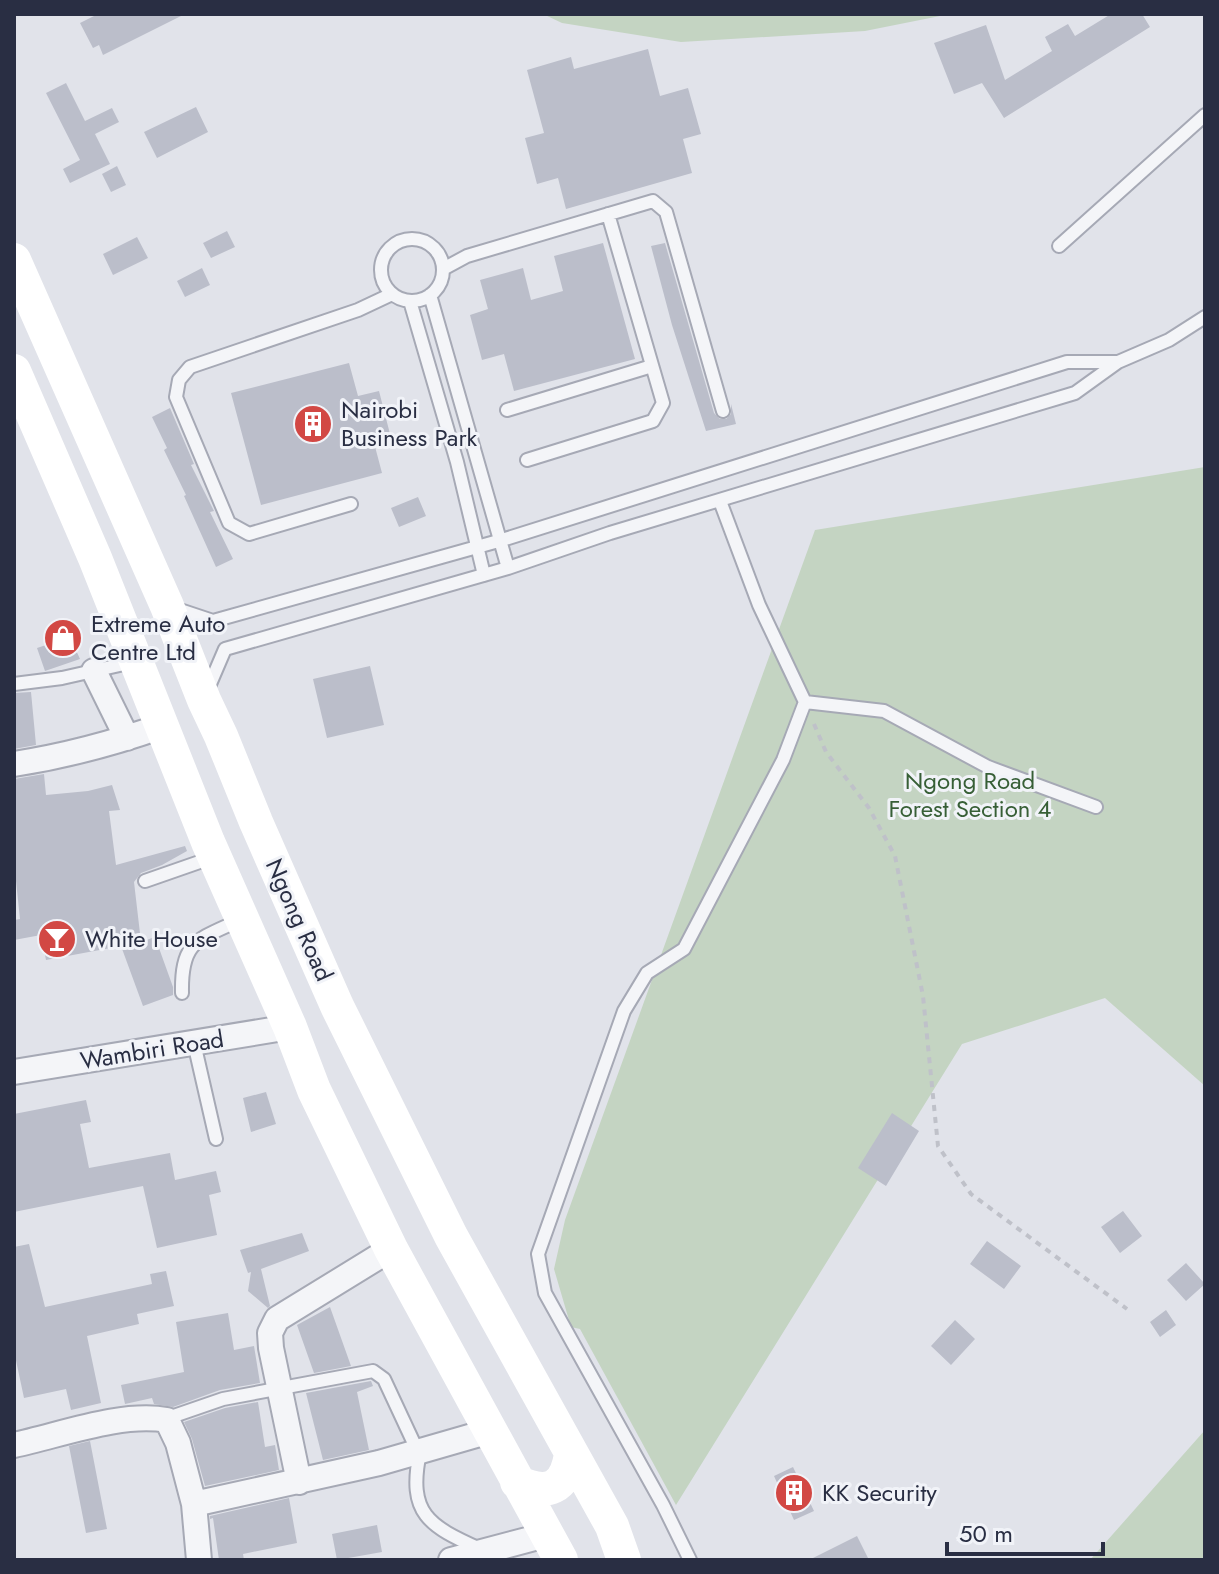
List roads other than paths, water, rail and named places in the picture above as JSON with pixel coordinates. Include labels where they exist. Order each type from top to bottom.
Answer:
[{"type":"main road","name":"Ngong Road","points":[[14,260],[167,606],[204,700],[337,1006],[451,1236],[612,1526],[624,1560]]},
{"type":"main road","points":[[16,380],[314,1090],[391,1249],[553,1548]]},
{"type":"main road","points":[[290,1027],[337,1006]]},
{"type":"main road","points":[[517,1482],[532,1489],[552,1488],[561,1482],[568,1471],[571,1455]]},
{"type":"street","points":[[94,671],[127,738]]},
{"type":"street","points":[[14,764],[52,758],[162,726]]},
{"type":"street","name":"Wambiri Road","points":[[14,1072],[290,1027]]},
{"type":"street","points":[[299,1482],[271,1348],[272,1324],[391,1249]]},
{"type":"street","points":[[14,1445],[111,1422],[148,1417],[167,1420],[178,1443],[194,1504],[199,1560]]},
{"type":"street","points":[[194,1504],[299,1482],[490,1431]]},
{"type":"street","points":[[451,1560],[486,1552],[553,1548]]},
{"type":"lane","points":[[1059,246],[1205,115]]},
{"type":"lane","points":[[443,269],[467,256],[653,201],[666,212],[723,411]]},
{"type":"lane","points":[[527,460],[653,421],[663,403],[608,214]]},
{"type":"lane","points":[[409,239],[428,244],[441,259],[443,269],[437,288],[430,295],[410,301],[392,294],[381,276],[384,256],[399,242],[409,239]]},
{"type":"lane","points":[[351,504],[249,534],[237,529],[229,523],[176,397],[179,380],[190,367],[358,310],[392,294]]},
{"type":"lane","points":[[430,295],[508,568]]},
{"type":"lane","points":[[410,301],[457,462],[484,575]]},
{"type":"lane","points":[[204,700],[225,649],[508,568],[610,533],[1075,393],[1118,362],[1169,340],[1205,317]]},
{"type":"lane","points":[[167,606],[213,621],[502,540],[1067,362],[1118,362]]},
{"type":"lane","points":[[507,410],[652,366]]},
{"type":"lane","points":[[690,1560],[663,1505],[545,1293],[538,1254],[624,1011],[647,973],[684,949],[783,760],[805,702],[759,605],[720,501]]},
{"type":"lane","points":[[14,684],[136,662]]},
{"type":"lane","points":[[805,702],[884,711],[988,767],[1096,807]]},
{"type":"lane","points":[[145,881],[214,857]]},
{"type":"lane","points":[[182,993],[184,956],[198,940],[243,919]]},
{"type":"lane","points":[[194,1043],[216,1139]]},
{"type":"lane","points":[[162,1420],[223,1399],[373,1371],[384,1379],[419,1452],[416,1482],[425,1515],[438,1529],[486,1552]]},
{"type":"place","name":"Nairobi Business Park","points":[[313,424]]},
{"type":"place","name":"Extreme Auto Centre Ltd","points":[[63,638]]},
{"type":"place","name":"White House","points":[[57,939]]},
{"type":"place","name":"KK Security","points":[[794,1493]]},
{"type":"park label","name":"Ngong Road Forest Section 4","points":[[970,795]]}]
